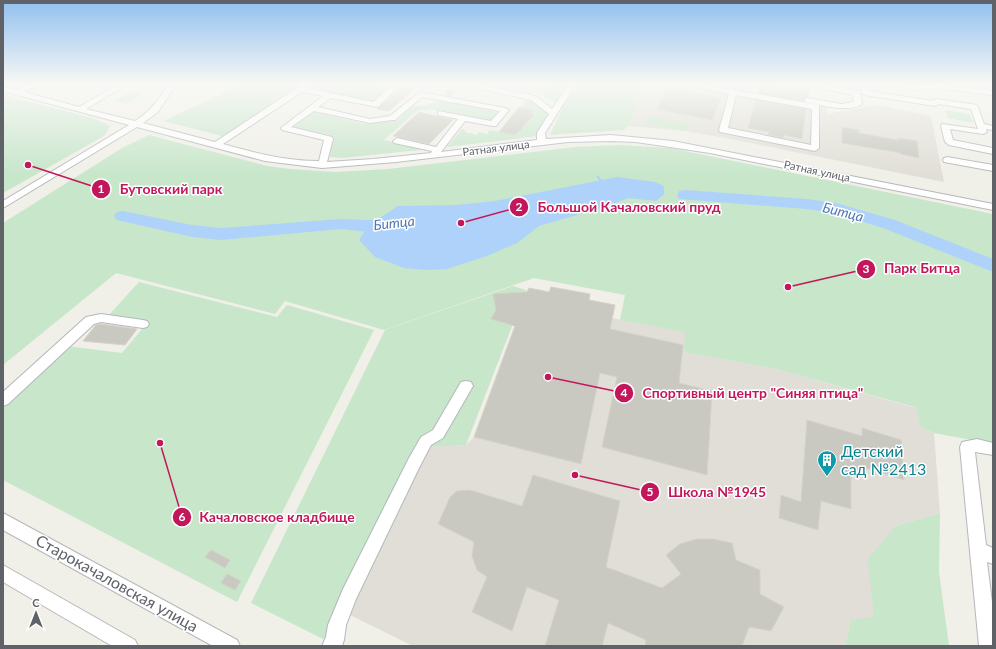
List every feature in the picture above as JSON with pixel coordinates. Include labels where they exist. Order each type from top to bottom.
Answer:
[{"type":"street","name":"Ратная улица","points":[[100,114],[279,162],[322,165],[360,164],[436,152],[542,143],[610,138],[651,140],[674,143],[993,208]]},
{"type":"street","points":[[3,205],[44,178],[151,114]]},
{"type":"street","points":[[217,145],[263,114]]},
{"type":"street","points":[[304,114],[285,128],[329,139],[322,165]]},
{"type":"street","points":[[340,114],[370,121],[392,118],[396,114]]},
{"type":"street","points":[[447,114],[493,124],[501,114]]},
{"type":"street","points":[[542,143],[541,133],[552,114]]},
{"type":"street","points":[[727,114],[723,130],[815,148],[816,114]]},
{"type":"street","points":[[977,114],[983,132],[945,126],[949,142],[993,151]]},
{"type":"street","points":[[397,141],[436,152],[463,118]]},
{"type":"street","points":[[981,126],[993,128]]},
{"type":"street","points":[[947,160],[993,168]]},
{"type":"street","points":[[3,400],[90,320],[101,318],[143,324]]},
{"type":"street","points":[[331,646],[335,640],[337,625],[349,595],[414,463],[426,441],[438,434],[466,386]]},
{"type":"street","points":[[988,646],[985,553],[967,447],[977,444],[993,448]]},
{"type":"street","name":"Старокачаловская улица","points":[[3,521],[231,646]]},
{"type":"street","points":[[3,573],[129,646]]},
{"type":"shaded area","points":[[633,114],[923,114],[931,116],[944,182],[731,139],[685,131],[628,126]]},
{"type":"shaded area","points":[[612,318],[686,332],[685,352],[776,369],[916,408],[920,426],[934,433],[940,513],[896,526],[874,618],[851,620],[845,646],[413,646],[348,614],[427,447],[466,445],[474,437],[581,464]]},
{"type":"green space","points":[[3,114],[78,114],[92,118],[110,126],[104,136],[3,193]]},
{"type":"green space","points":[[178,114],[260,114],[226,137],[164,121]]},
{"type":"green space","points":[[311,114],[324,114],[365,124],[398,120],[404,114],[413,114],[384,140],[430,149],[342,158],[330,157],[333,137],[331,135],[294,127]]},
{"type":"green space","points":[[460,114],[497,114],[491,121]]},
{"type":"green space","points":[[533,114],[550,114],[538,136],[447,147],[462,129],[465,130],[465,132],[477,135],[479,132],[487,134],[490,130],[517,135],[520,131],[515,129]]},
{"type":"green space","points":[[560,114],[633,114],[628,126],[624,130],[550,135]]},
{"type":"green space","points":[[947,114],[970,114],[973,123],[948,118]]},
{"type":"green space","points":[[650,116],[689,123],[686,131],[646,124]]},
{"type":"green space","points":[[149,135],[267,166],[335,172],[388,169],[575,147],[620,145],[670,148],[993,214],[993,444],[934,433],[920,426],[916,408],[911,406],[776,369],[684,352],[685,332],[620,320],[625,295],[534,278],[384,330],[285,301],[275,314],[116,273],[3,365],[3,223],[122,148]]},
{"type":"green space","points":[[139,282],[277,317],[287,305],[374,330],[237,602],[3,480],[3,407],[66,346],[122,353],[147,323],[108,316]]},
{"type":"green space","points":[[513,286],[526,290],[466,445],[427,447],[348,614],[323,639],[251,603],[385,330]]},
{"type":"green space","points":[[940,513],[939,572],[949,646],[845,646],[851,620],[874,617],[868,559],[896,526]]},
{"type":"water","points":[[617,177],[655,182],[664,186],[664,194],[656,201],[628,198],[608,206],[539,226],[517,243],[487,256],[447,269],[427,270],[404,268],[375,257],[359,240],[368,226],[398,206],[456,205],[495,201]]},
{"type":"building","points":[[417,114],[429,114],[453,120],[429,144],[393,136]]},
{"type":"building","points":[[513,114],[534,114],[516,135],[499,132]]},
{"type":"building","points":[[683,114],[714,114],[712,120]]},
{"type":"building","points":[[752,114],[805,114],[802,139],[784,135],[783,138],[768,135],[769,132],[748,128]]},
{"type":"building","points":[[842,127],[859,130],[859,133],[898,140],[898,138],[917,141],[919,158],[901,153],[842,143]]},
{"type":"building","points":[[551,287],[590,294],[589,300],[615,305],[610,329],[683,345],[679,383],[712,391],[707,475],[602,447],[617,377],[600,373],[581,464],[474,437],[515,326],[491,319],[496,310],[493,294],[527,292],[529,288],[549,292]]},
{"type":"building","points":[[101,324],[137,329],[125,345],[83,341],[96,325]]},
{"type":"building","name":"Детский сад №2413","points":[[807,420],[862,436],[862,428],[901,440],[904,480],[866,468],[851,475],[851,509],[821,501],[818,530],[779,518],[781,495],[801,502]]},
{"type":"building","points":[[533,475],[620,501],[606,567],[662,588],[681,574],[666,555],[680,544],[697,539],[713,539],[732,543],[736,560],[760,570],[760,594],[784,607],[771,631],[749,627],[742,646],[645,646],[646,640],[608,623],[602,646],[545,646],[559,600],[527,587],[512,631],[472,612],[487,577],[477,570],[472,556],[474,542],[438,524],[450,497],[457,491],[470,490],[522,506]]},
{"type":"building","points":[[211,550],[230,560],[225,568],[205,557]]},
{"type":"building","points":[[227,574],[241,581],[235,590],[221,583]]},
{"type":"waterway","name":"Битца","points":[[685,195],[807,204],[836,208],[889,224],[993,266]]},
{"type":"waterway","name":"Битца","points":[[123,216],[192,231],[221,234],[341,224],[368,226],[396,223]]},
{"type":"place","name":"Бутовский парк","points":[[28,165]]},
{"type":"place","name":"Большой Качаловский пруд","points":[[461,223]]},
{"type":"place","name":"Парк Битца","points":[[788,287]]},
{"type":"place","name":"Спортивный центр \"Синяя птица\"","points":[[548,377]]},
{"type":"place","name":"Качаловское кладбище","points":[[160,443]]},
{"type":"place","name":"Школа №1945","points":[[575,475]]},
{"type":"place","name":"Детский сад №2413","points":[[827,477]]}]
